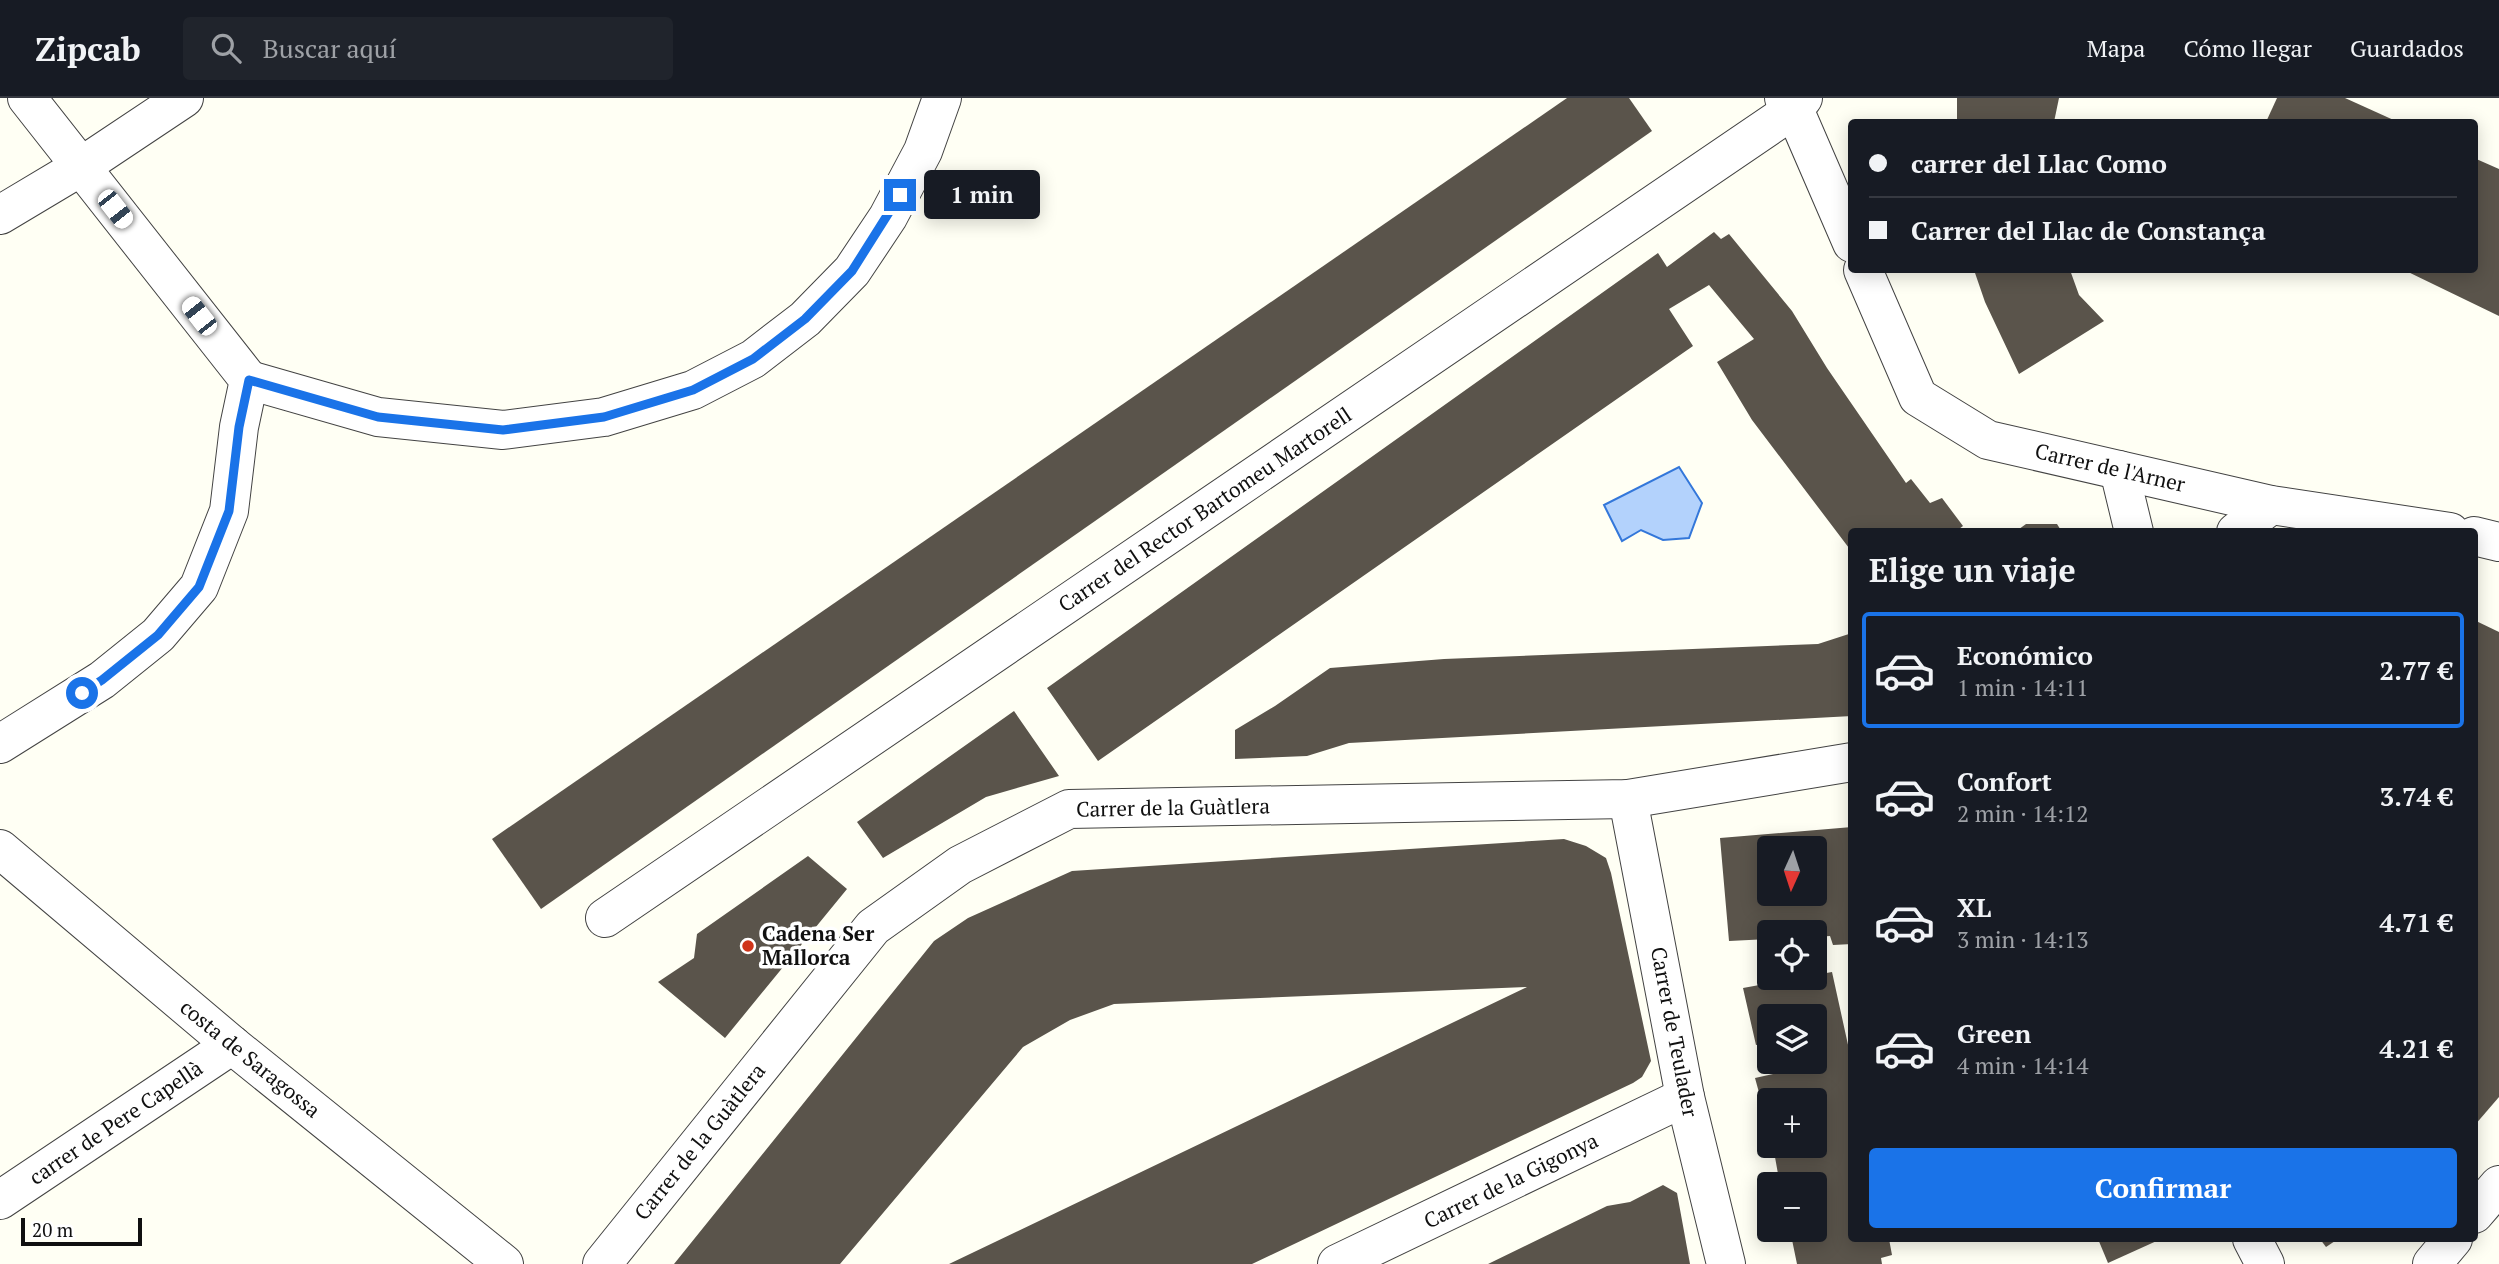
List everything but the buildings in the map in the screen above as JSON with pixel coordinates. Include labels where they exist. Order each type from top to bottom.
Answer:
[{"type":"street","points":[[27,98],[249,380],[378,417],[503,430],[604,417],[693,390],[753,359],[805,319],[852,271],[888,216],[923,151],[942,98]]},
{"type":"street","points":[[0,215],[82,166],[184,98]]},
{"type":"street","points":[[1794,102],[1848,233]]},
{"type":"street","name":"Carrer del Rector Bartomeu Martorell","points":[[605,918],[1794,102]]},
{"type":"street","name":"Carrer de l'Arner","points":[[1864,273],[1918,397],[1988,440],[2271,505],[2423,528]]},
{"type":"street","points":[[0,744],[102,680],[158,635],[199,587],[229,511],[239,427],[249,380]]},
{"type":"street","points":[[2119,470],[2133,528]]},
{"type":"street","points":[[2241,528],[2271,505]]},
{"type":"street","points":[[2478,537],[2499,542]]},
{"type":"street","name":"Carrer de la Guàtlera","points":[[603,1264],[873,927],[960,865],[1069,809],[1628,799],[1848,763]]},
{"type":"street","name":"Carrer de Teulader","points":[[1628,799],[1685,1097],[1726,1264]]},
{"type":"street","name":"costa de Saragossa","points":[[0,849],[232,1045],[504,1264]]},
{"type":"street","name":"carrer de Pere Capellà","points":[[0,1199],[232,1045]]},
{"type":"street","name":"Carrer de la Gigonya","points":[[1337,1264],[1685,1097]]},
{"type":"street","points":[[2478,1209],[2499,1185]]},
{"type":"street","points":[[2254,1242],[2265,1264]]},
{"type":"street","points":[[2432,1264],[2450,1242]]},
{"type":"water","points":[[1679,467],[1702,503],[1689,538],[1663,540],[1641,530],[1622,541],[1604,505]]},
{"type":"place","name":"Cadena Ser Mallorca","points":[[748,946]]},
{"type":"route","points":[[82,693],[158,635],[199,587],[229,511],[239,427],[249,380],[378,417],[503,430],[604,417],[693,390],[753,359],[805,319],[852,271],[900,195]]}]
